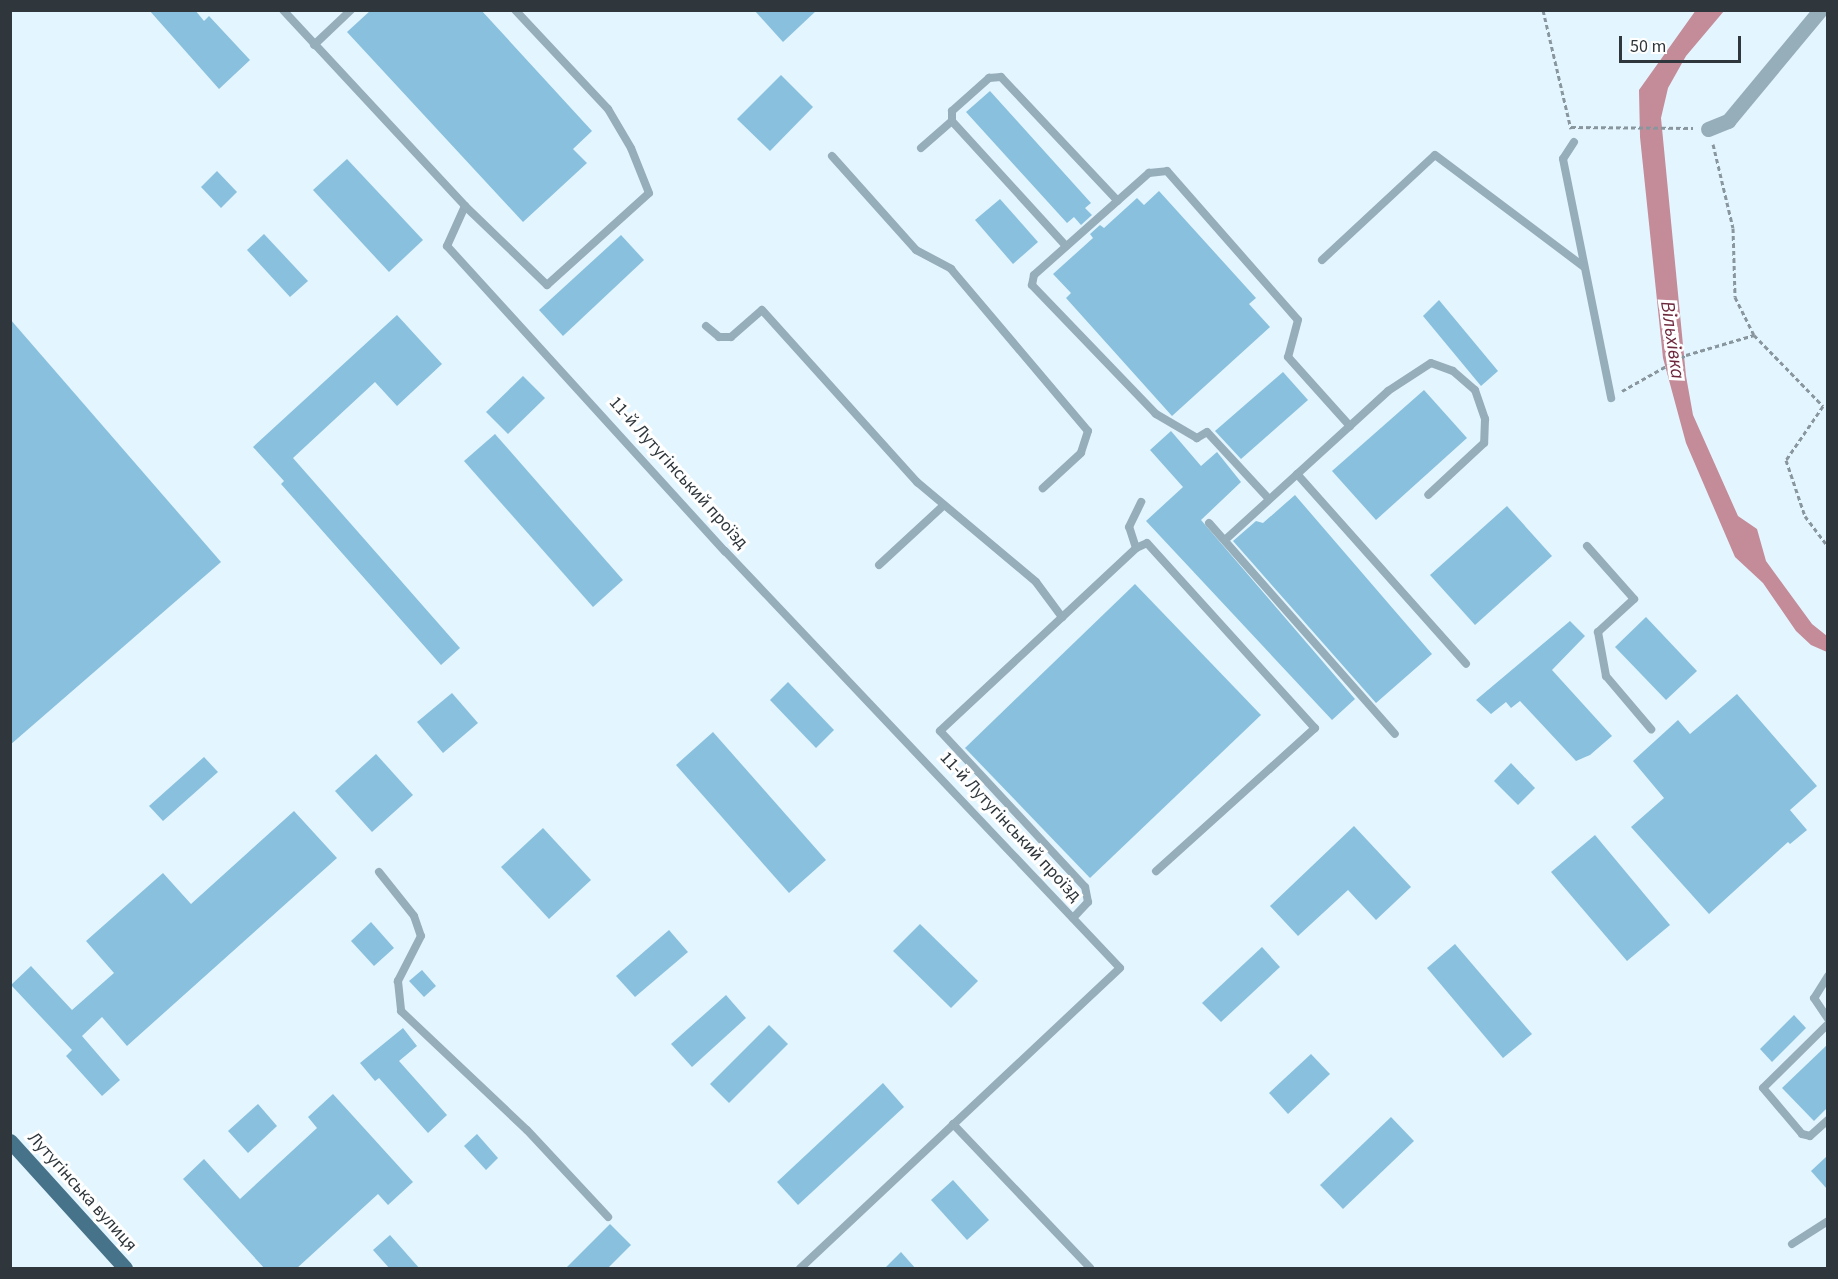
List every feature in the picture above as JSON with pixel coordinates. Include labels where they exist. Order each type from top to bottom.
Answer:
[{"type":"main road","name":"Лутугінська вулиця","points":[[10,1141],[125,1269]]},
{"type":"street","points":[[1708,129],[1728,121],[1820,10]]},
{"type":"lane","points":[[284,10],[465,206],[548,285],[649,193],[631,148],[608,109],[515,10]]},
{"type":"lane","points":[[314,45],[351,10]]},
{"type":"lane","points":[[1066,246],[952,121],[952,111],[989,78],[1001,77],[1118,201]]},
{"type":"lane","points":[[921,148],[952,121]]},
{"type":"lane","points":[[1574,142],[1563,159],[1611,398]]},
{"type":"lane","points":[[1322,260],[1435,155],[1584,267]]},
{"type":"lane","points":[[832,156],[916,250],[951,269],[1088,431],[1081,453],[1043,488]]},
{"type":"lane","points":[[1269,499],[1207,432],[1197,438],[1156,414],[1032,285],[1034,275],[1149,173],[1167,171],[1298,320],[1288,357],[1350,426]]},
{"type":"lane","name":"11-й Лутугінський проїзд","points":[[465,206],[447,246],[578,386],[725,551],[1120,968],[800,1269]]},
{"type":"lane","points":[[706,327],[719,337],[731,337],[762,310],[943,506],[1036,582],[1062,617]]},
{"type":"lane","points":[[1225,540],[1388,391],[1431,363],[1453,371],[1475,390],[1485,419],[1484,443],[1428,495]]},
{"type":"lane","points":[[1297,474],[1466,664]]},
{"type":"lane","points":[[1136,548],[1129,527],[1141,502]]},
{"type":"lane","points":[[879,565],[943,506]]},
{"type":"lane","points":[[1209,523],[1246,562],[1258,584],[1395,734]]},
{"type":"lane","points":[[1073,918],[1088,902],[1085,887],[940,731],[1136,548],[1147,543],[1315,728],[1156,871]]},
{"type":"lane","points":[[1587,546],[1634,600],[1598,632],[1606,675],[1651,729]]},
{"type":"lane","points":[[379,872],[414,916],[421,936],[398,981],[401,1011],[528,1130],[608,1217]]},
{"type":"lane","points":[[1827,976],[1814,998],[1827,1020]]},
{"type":"lane","points":[[1827,1024],[1763,1088],[1802,1134],[1810,1136],[1827,1120]]},
{"type":"lane","points":[[953,1124],[1090,1269]]},
{"type":"lane","points":[[1792,1244],[1827,1221]]},
{"type":"path","points":[[1543,10],[1574,142]]},
{"type":"path","points":[[1571,127],[1675,127]]},
{"type":"path","points":[[1708,129],[1733,228],[1735,297],[1754,335],[1823,406],[1786,460],[1805,516],[1827,547]]},
{"type":"path","points":[[1611,398],[1686,355],[1754,335]]},
{"type":"water","name":"Вільхівка","points":[[1696,10],[1724,11],[1686,56],[1668,88],[1661,118],[1686,376],[1693,415],[1738,516],[1757,529],[1766,561],[1812,624],[1827,636],[1827,652],[1811,645],[1796,631],[1763,583],[1735,557],[1686,443],[1663,358],[1640,137],[1639,90]]},
{"type":"building","points":[[149,10],[195,10],[204,21],[209,16],[250,60],[219,89]]},
{"type":"building","points":[[371,10],[481,10],[592,131],[573,149],[587,163],[523,222],[347,32]]},
{"type":"building","points":[[754,10],[817,10],[783,42]]},
{"type":"building","points":[[781,75],[813,107],[770,151],[737,119]]},
{"type":"building","points":[[990,91],[1091,203],[1085,208],[1092,215],[1081,225],[1074,217],[1067,223],[966,112]]},
{"type":"building","points":[[347,159],[423,240],[389,272],[313,190]]},
{"type":"building","points":[[217,171],[237,192],[221,208],[201,187]]},
{"type":"building","points":[[1159,191],[1256,298],[1249,304],[1270,327],[1172,416],[1066,298],[1071,293],[1053,274],[1093,238],[1090,234],[1100,225],[1104,228],[1137,198],[1144,205]]},
{"type":"building","points":[[1000,199],[1038,242],[1013,264],[975,220]]},
{"type":"building","points":[[264,234],[308,281],[290,297],[247,250]]},
{"type":"building","points":[[621,235],[644,260],[563,336],[539,310]]},
{"type":"building","points":[[1439,300],[1498,371],[1481,386],[1423,316]]},
{"type":"building","points":[[397,315],[442,364],[397,406],[375,382],[293,458],[460,648],[441,665],[281,484],[284,481],[253,447]]},
{"type":"building","points":[[10,319],[221,562],[10,745]]},
{"type":"building","points":[[1283,372],[1308,400],[1241,459],[1215,431]]},
{"type":"building","points":[[523,376],[545,398],[508,434],[486,412]]},
{"type":"building","points":[[1424,390],[1467,438],[1376,520],[1332,471]]},
{"type":"building","points":[[1171,431],[1201,466],[1217,452],[1241,482],[1201,520],[1355,699],[1332,720],[1146,521],[1183,487],[1150,450]]},
{"type":"building","points":[[495,434],[623,580],[593,607],[464,461]]},
{"type":"building","points":[[1295,495],[1432,654],[1376,703],[1233,541],[1256,521],[1263,523]]},
{"type":"building","points":[[1507,506],[1552,556],[1475,625],[1430,575]]},
{"type":"building","points":[[1135,584],[1261,715],[1090,878],[965,748]]},
{"type":"building","points":[[1646,617],[1697,671],[1666,700],[1615,647]]},
{"type":"building","points":[[1570,621],[1585,636],[1552,670],[1612,736],[1590,755],[1576,761],[1520,701],[1511,708],[1506,702],[1491,714],[1476,700]]},
{"type":"building","points":[[788,682],[834,730],[816,748],[770,700]]},
{"type":"building","points":[[452,693],[478,723],[443,753],[417,722]]},
{"type":"building","points":[[1737,694],[1817,786],[1790,810],[1807,830],[1790,844],[1788,842],[1709,914],[1631,827],[1664,798],[1633,761],[1678,720],[1690,734]]},
{"type":"building","points":[[713,732],[826,860],[789,893],[676,765]]},
{"type":"building","points":[[376,754],[413,795],[372,832],[335,791]]},
{"type":"building","points":[[204,757],[218,772],[163,821],[149,806]]},
{"type":"building","points":[[1511,763],[1535,788],[1518,805],[1494,781]]},
{"type":"building","points":[[294,811],[337,858],[127,1046],[102,1017],[82,1036],[120,1080],[102,1096],[66,1056],[72,1050],[11,985],[31,966],[72,1010],[114,973],[86,941],[163,873],[191,904]]},
{"type":"building","points":[[1354,826],[1411,887],[1376,920],[1348,890],[1298,936],[1270,906]]},
{"type":"building","points":[[543,828],[591,880],[549,919],[501,867]]},
{"type":"building","points":[[1595,835],[1670,925],[1627,961],[1551,872]]},
{"type":"building","points":[[371,922],[394,948],[374,966],[351,941]]},
{"type":"building","points":[[920,924],[978,981],[951,1008],[893,951]]},
{"type":"building","points":[[669,930],[688,952],[635,997],[616,976]]},
{"type":"building","points":[[1455,944],[1532,1034],[1503,1058],[1427,968]]},
{"type":"building","points":[[1262,947],[1280,967],[1221,1022],[1202,1003]]},
{"type":"building","points":[[422,970],[436,986],[424,997],[409,981]]},
{"type":"building","points":[[726,995],[746,1018],[692,1067],[671,1044]]},
{"type":"building","points":[[1794,1015],[1806,1028],[1772,1062],[1760,1049]]},
{"type":"building","points":[[769,1025],[788,1044],[729,1103],[710,1084]]},
{"type":"building","points":[[403,1028],[417,1046],[399,1061],[447,1115],[428,1133],[379,1078],[375,1081],[360,1063]]},
{"type":"building","points":[[1827,1045],[1827,1108],[1814,1121],[1782,1088]]},
{"type":"building","points":[[1311,1054],[1330,1074],[1288,1114],[1269,1093]]},
{"type":"building","points":[[883,1083],[904,1107],[798,1205],[777,1182]]},
{"type":"building","points":[[333,1094],[413,1182],[388,1205],[378,1194],[296,1269],[265,1269],[183,1179],[204,1159],[240,1199],[317,1128],[308,1117]]},
{"type":"building","points":[[258,1104],[277,1126],[248,1153],[228,1131]]},
{"type":"building","points":[[1391,1117],[1414,1141],[1343,1209],[1320,1185]]},
{"type":"building","points":[[477,1134],[498,1158],[486,1170],[464,1146]]},
{"type":"building","points":[[1827,1156],[1827,1189],[1811,1171]]},
{"type":"building","points":[[953,1180],[989,1220],[967,1240],[931,1200]]},
{"type":"building","points":[[610,1224],[631,1245],[607,1269],[565,1269]]},
{"type":"building","points":[[390,1235],[420,1269],[390,1269],[373,1250]]},
{"type":"building","points":[[901,1252],[916,1269],[884,1269]]}]
